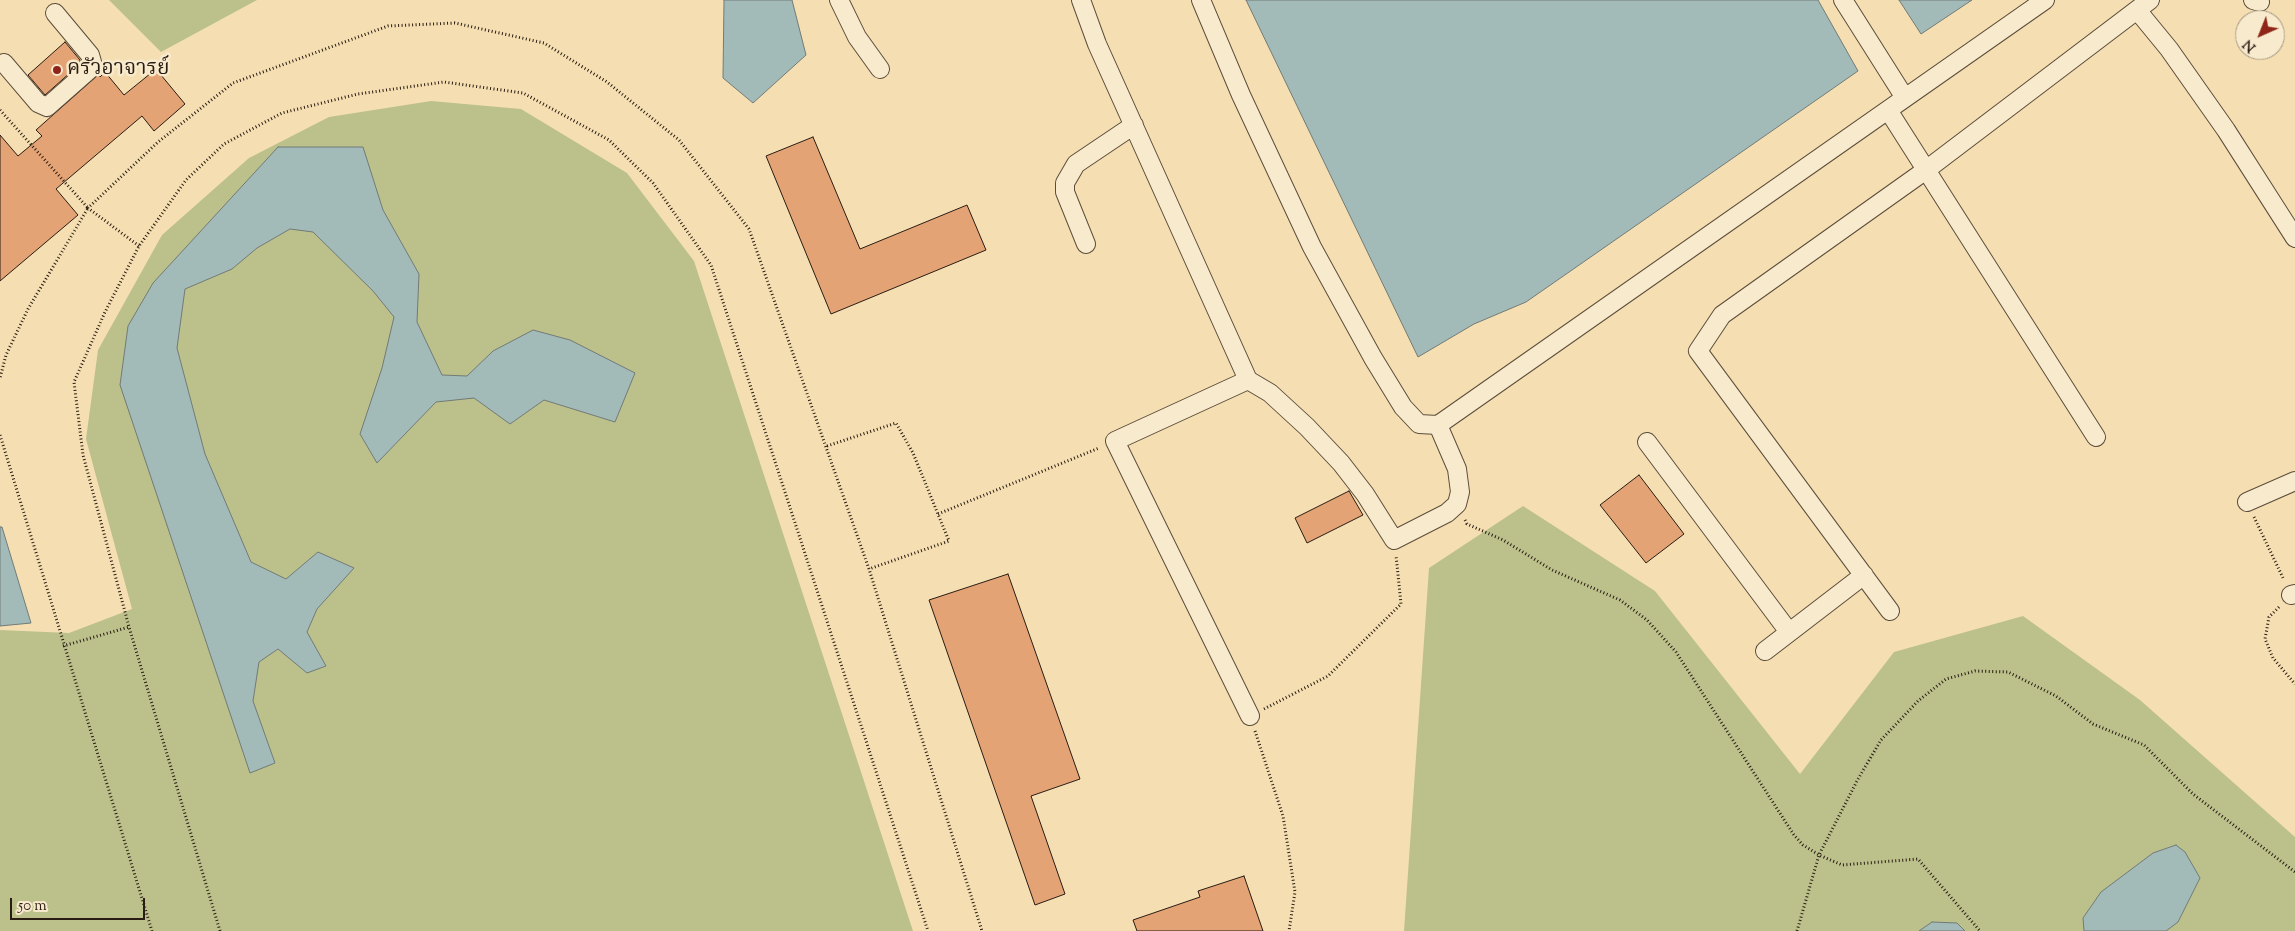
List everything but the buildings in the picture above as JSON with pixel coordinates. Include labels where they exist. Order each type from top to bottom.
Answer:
[{"type":"street","points":[[839,0],[857,36],[880,69]]},
{"type":"street","points":[[1081,0],[1097,44],[1248,380],[1270,393],[1314,434],[1365,494],[1394,540],[1447,513],[1457,504],[1460,492],[1457,469],[1438,425]]},
{"type":"street","points":[[1201,0],[1241,95],[1308,238],[1373,358],[1403,408],[1419,424],[1438,425],[2045,0]]},
{"type":"street","points":[[1843,0],[1905,98]]},
{"type":"street","points":[[1890,611],[1698,351],[1722,315],[1926,170],[2144,5],[2169,50],[2226,130],[2295,238]]},
{"type":"street","points":[[4,64],[38,103],[47,107],[89,70],[92,62],[90,55],[55,13]]},
{"type":"street","points":[[1888,110],[2096,437]]},
{"type":"street","points":[[1086,244],[1065,192],[1065,183],[1076,164],[1134,125]]},
{"type":"street","points":[[1248,380],[1115,441],[1250,716]]},
{"type":"street","points":[[1647,442],[1789,632]]},
{"type":"street","points":[[2247,502],[2295,481]]},
{"type":"street","points":[[1765,651],[1864,575]]},
{"type":"path","points":[[0,378],[6,355],[28,309],[88,208],[158,142],[233,83],[388,26],[455,23],[544,44],[606,82],[679,140],[749,229],[869,569],[982,931]]},
{"type":"path","points":[[220,931],[129,627],[83,455],[74,382],[105,312],[139,246],[186,180],[224,144],[282,113],[358,94],[444,82],[523,93],[609,140],[653,183],[711,265],[928,931]]},
{"type":"path","points":[[0,110],[88,208],[139,246]]},
{"type":"path","points":[[827,446],[896,423],[913,454],[949,541],[869,569]]},
{"type":"path","points":[[0,435],[152,931]]},
{"type":"path","points":[[938,514],[1115,441]]},
{"type":"path","points":[[1457,504],[1467,524],[1503,540],[1552,570],[1620,600],[1647,620],[1676,652],[1794,835],[1803,845],[1819,856],[1842,865],[1918,859],[1980,931]]},
{"type":"path","points":[[1289,931],[1295,892],[1284,816],[1250,716],[1328,676],[1401,604],[1394,540]]},
{"type":"path","points":[[64,646],[129,627]]},
{"type":"path","points":[[1797,931],[1819,856],[1858,779],[1882,740],[1918,701],[1946,678],[1975,671],[2008,672],[2056,696],[2093,724],[2144,745],[2193,794],[2295,872]]},
{"type":"green space","points":[[109,0],[257,0],[161,52]]},
{"type":"green space","points":[[431,101],[521,109],[627,173],[694,261],[913,931],[0,931],[0,630],[69,633],[132,609],[86,439],[98,350],[162,235],[249,158],[329,117]]},
{"type":"green space","points":[[1523,506],[1655,591],[1800,774],[1894,652],[2023,616],[2140,700],[2295,837],[2295,931],[1404,931],[1429,568]]},
{"type":"water","points":[[724,0],[792,0],[806,55],[753,103],[723,78]]},
{"type":"water","points":[[1246,0],[1818,0],[1858,71],[1526,302],[1474,324],[1418,357]]},
{"type":"water","points":[[1899,0],[1972,0],[1921,34]]},
{"type":"water","points":[[278,147],[363,147],[383,210],[419,274],[417,322],[442,375],[467,376],[493,351],[533,330],[570,340],[635,373],[615,422],[544,400],[510,424],[474,398],[436,402],[377,463],[360,434],[382,368],[394,317],[373,291],[313,232],[290,229],[257,248],[232,269],[185,289],[177,348],[205,454],[251,562],[286,579],[318,552],[354,568],[317,609],[307,632],[326,666],[307,673],[278,649],[259,662],[253,701],[275,763],[250,773],[120,385],[128,326],[153,283]]},
{"type":"water","points":[[0,527],[2,527],[31,623],[0,626]]},
{"type":"water","points":[[2176,845],[2185,852],[2200,878],[2178,922],[2166,931],[2084,931],[2083,918],[2101,892],[2153,853]]},
{"type":"water","points":[[1932,922],[1957,923],[1965,931],[1919,931]]},
{"type":"place","name":"ครัวอาจารย์","points":[[57,70]]}]
